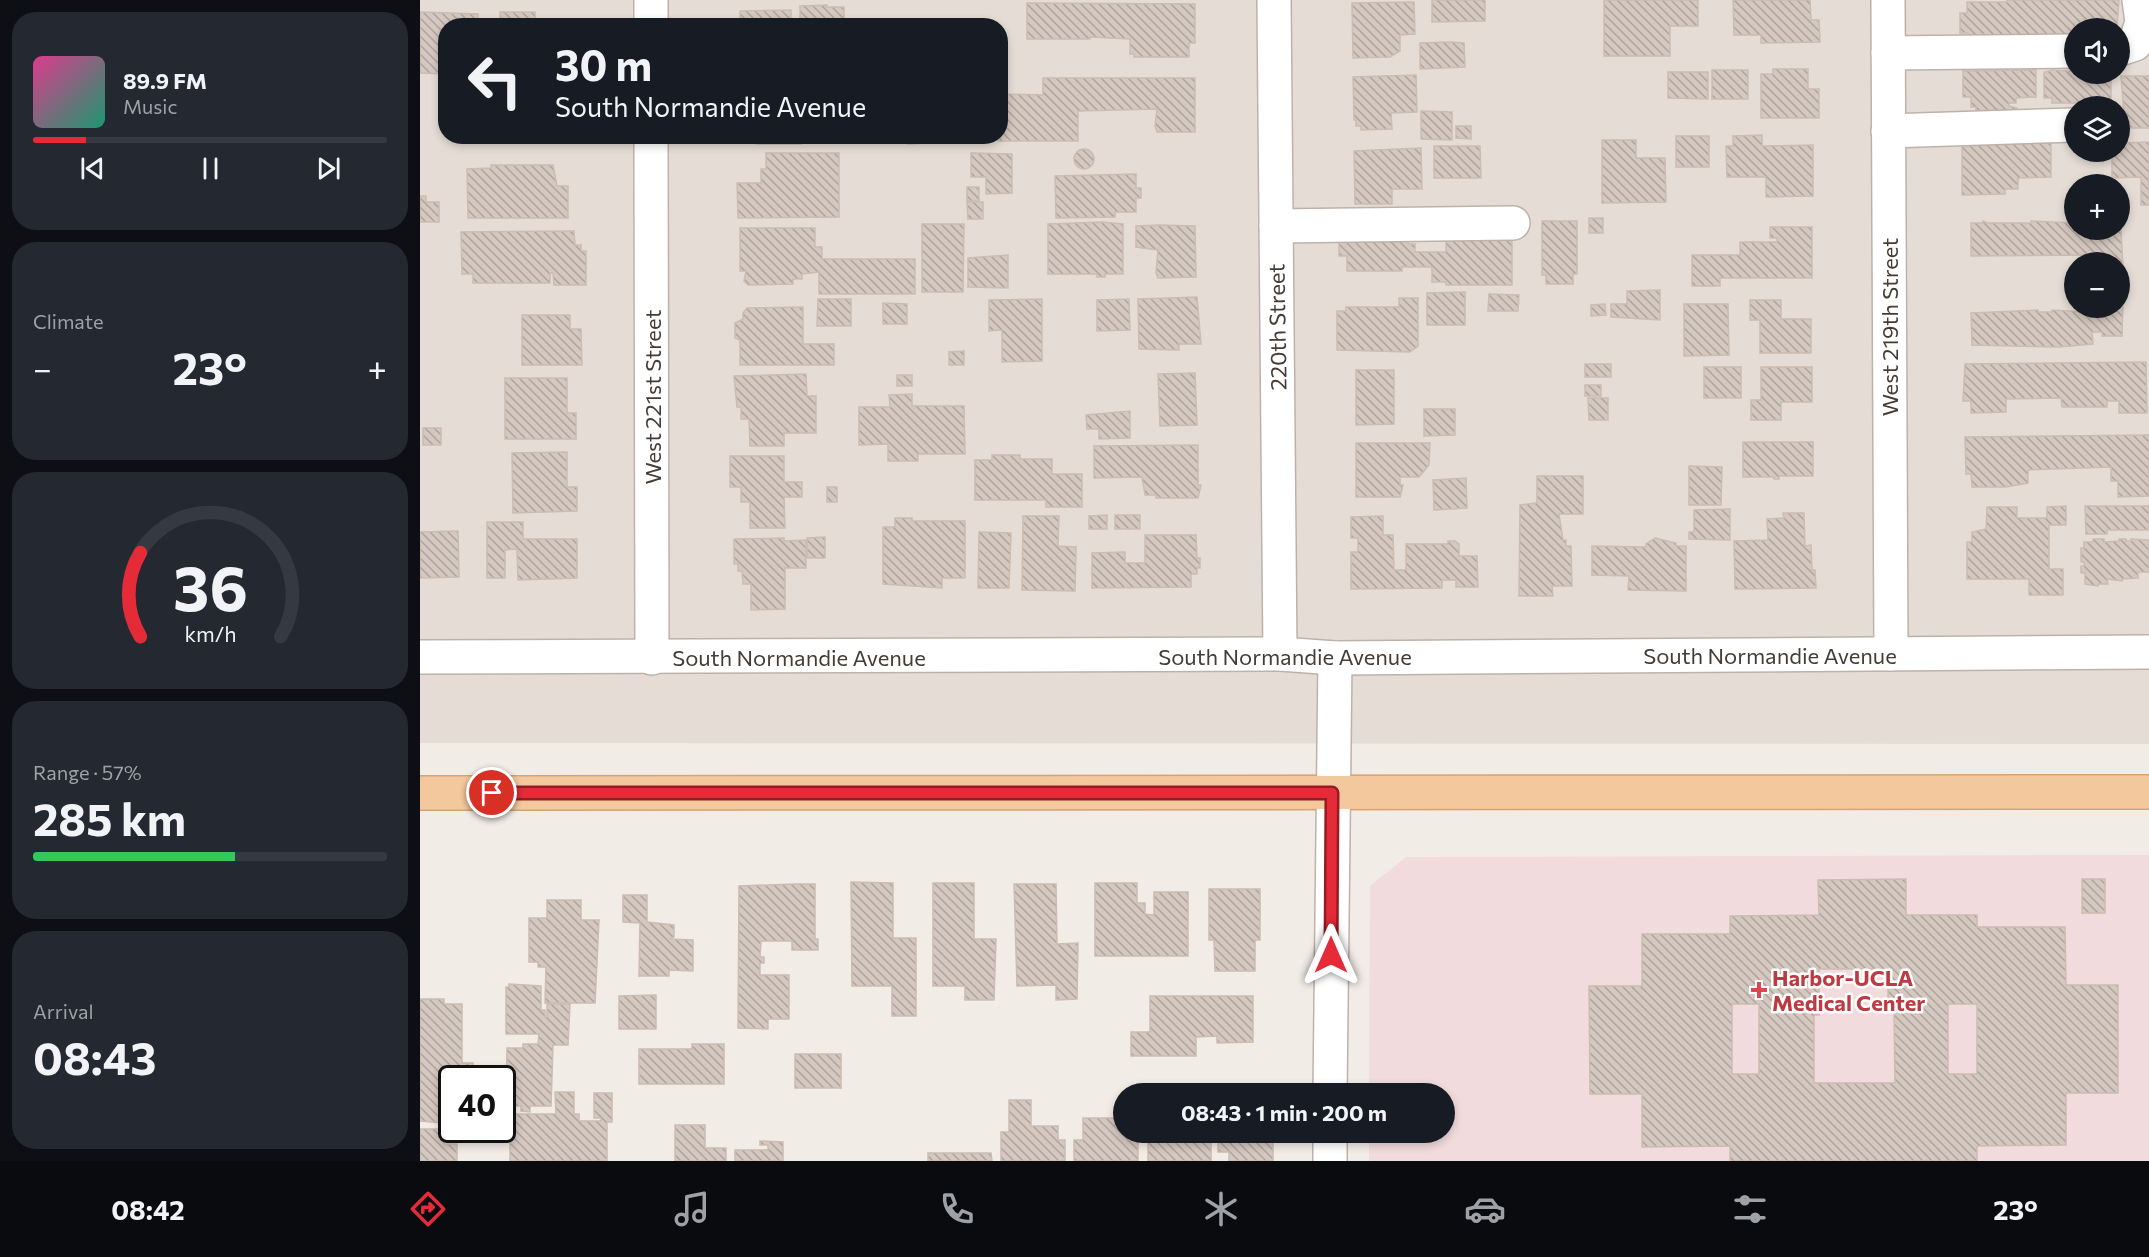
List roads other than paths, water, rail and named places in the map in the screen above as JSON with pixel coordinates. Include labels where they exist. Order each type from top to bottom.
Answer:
[{"type":"main road","points":[[420,793],[2149,792]]},
{"type":"street","points":[[651,0],[651,18]]},
{"type":"street","name":"220th Street","points":[[1274,0],[1280,654]]},
{"type":"street","name":"West 219th Street","points":[[1887,0],[1891,654]]},
{"type":"street","points":[[2130,46],[2135,44],[2142,22],[2139,0]]},
{"type":"street","points":[[1888,53],[2064,51]]},
{"type":"street","points":[[1888,131],[2064,125]]},
{"type":"street","name":"West 221st Street","points":[[651,144],[652,657]]},
{"type":"street","points":[[1276,226],[1513,223]]},
{"type":"street","name":"South Normandie Avenue","points":[[420,657],[1280,654],[1335,657],[2149,652]]},
{"type":"street","points":[[1330,1083],[1335,657]]},
{"type":"street","points":[[1330,1143],[1330,1161]]},
{"type":"place","name":"Harbor-UCLA Medical Center","points":[[1759,990]]}]
